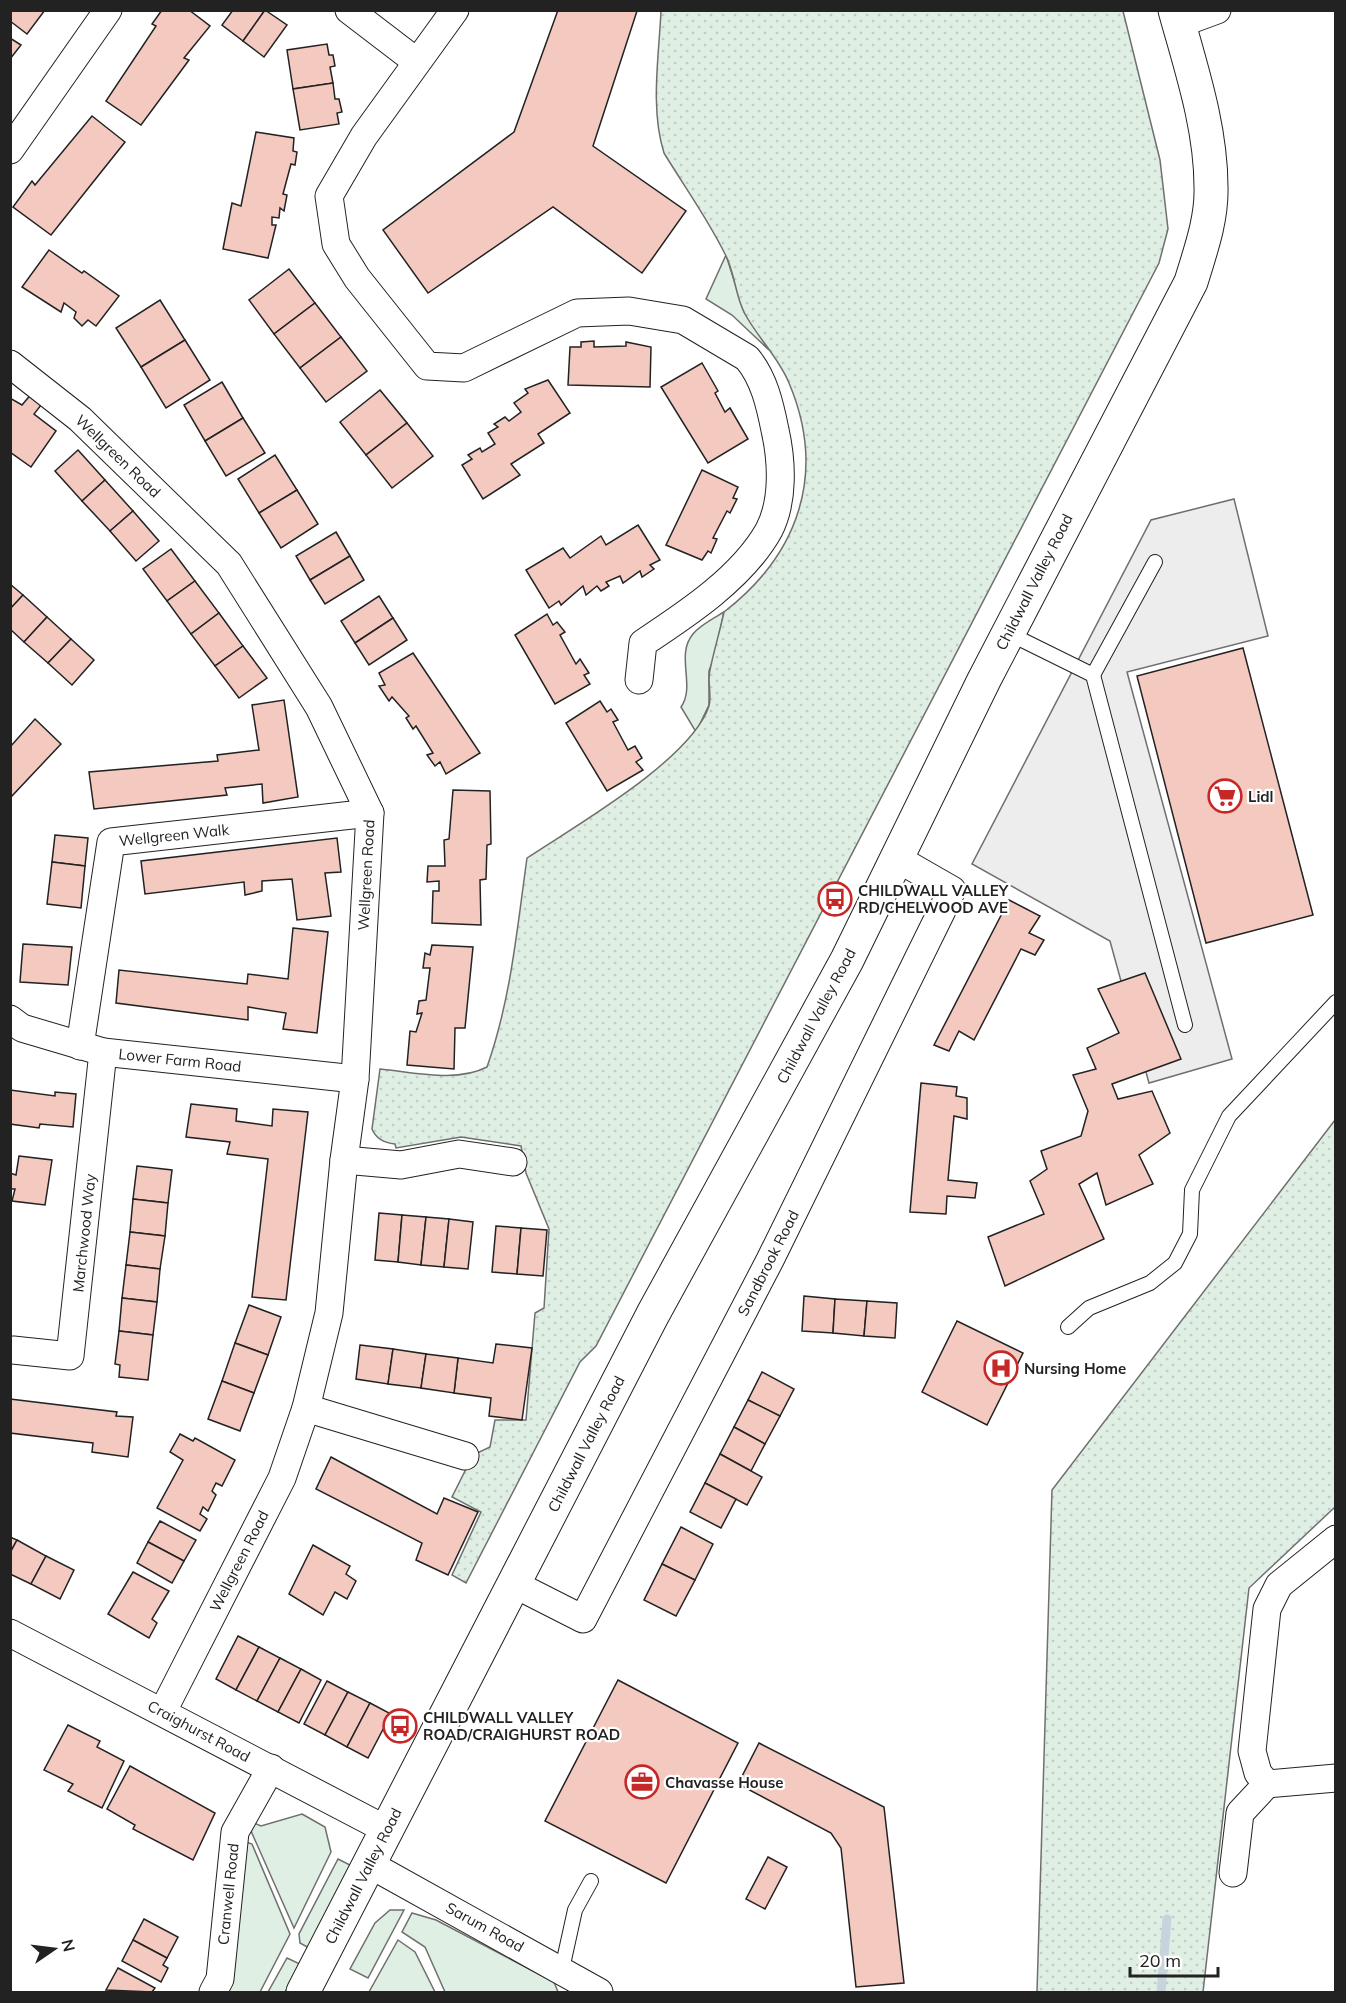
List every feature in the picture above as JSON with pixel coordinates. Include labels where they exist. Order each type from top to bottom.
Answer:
[{"type":"main road","name":"Childwall Valley Road","points":[[303,1992],[653,1314],[847,960],[1008,633],[1191,282],[1206,231],[1212,189],[1207,135],[1177,17]]},
{"type":"street","points":[[10,150],[108,10]]},
{"type":"street","points":[[349,10],[417,62]]},
{"type":"street","points":[[455,10],[364,136],[329,196],[336,244],[357,278],[427,366],[464,368],[577,314],[629,311],[683,320],[747,358],[754,368],[770,405],[780,451],[780,489],[769,529],[731,578],[643,643],[639,680]]},
{"type":"street","points":[[1177,17],[1217,10]]},
{"type":"street","name":"Wellgreen Road","points":[[10,364],[80,419],[229,564],[319,707],[370,813],[355,1079],[344,1160],[329,1312],[306,1407],[282,1478],[163,1711]]},
{"type":"street","name":"Wellgreen Walk","points":[[92,1049],[111,842],[370,813]]},
{"type":"street","name":"Sandbrook Road","points":[[514,1584],[583,1619],[770,1260],[952,890],[898,859]]},
{"type":"street","name":"Lower Farm Road","points":[[10,1019],[22,1028],[92,1049],[355,1079]]},
{"type":"street","name":"Marchwood Way","points":[[13,1350],[70,1356],[92,1049]]},
{"type":"street","points":[[344,1160],[401,1165],[459,1154],[513,1162]]},
{"type":"street","points":[[306,1407],[465,1456]]},
{"type":"street","points":[[1267,1784],[1258,1773],[1252,1752],[1267,1609],[1279,1585],[1335,1539]]},
{"type":"street","name":"Craighurst Road","points":[[10,1633],[387,1830]]},
{"type":"street","name":"Cranwell Road","points":[[213,1992],[220,1978],[235,1832],[270,1768]]},
{"type":"street","points":[[1233,1873],[1240,1813],[1267,1784],[1335,1778]]},
{"type":"street","name":"Sarum Road","points":[[369,1864],[562,1970],[591,1990]]},
{"type":"lane","points":[[1155,562],[1093,675],[1185,1024]]},
{"type":"lane","points":[[1008,633],[1093,675]]},
{"type":"lane","points":[[1068,1327],[1089,1308],[1150,1283],[1175,1263],[1190,1234],[1192,1190],[1229,1116],[1335,1002]]},
{"type":"lane","points":[[562,1970],[575,1910],[591,1881]]},
{"type":"green space","points":[[661,11],[1123,11],[1160,160],[1168,229],[1159,263],[596,1346],[580,1362],[466,1583],[452,1575],[481,1512],[452,1497],[473,1455],[490,1447],[495,1420],[526,1420],[535,1313],[544,1308],[549,1229],[526,1173],[521,1146],[461,1137],[396,1148],[395,1144],[378,1138],[372,1129],[380,1069],[448,1075],[475,1072],[487,1067],[508,990],[527,858],[629,790],[680,748],[698,727],[709,706],[709,674],[724,612],[750,589],[771,564],[788,538],[799,510],[805,480],[805,449],[800,416],[789,383],[780,365],[745,314],[731,268],[718,241],[664,153],[656,101]]},
{"type":"green space","points":[[726,255],[744,312],[769,350],[732,315],[706,299]]},
{"type":"green space","points":[[724,612],[715,655],[709,671],[709,705],[696,732],[681,707],[687,690],[685,661],[688,642],[696,631]]},
{"type":"green space","points":[[1335,1120],[1335,1507],[1249,1588],[1203,1992],[1037,1992],[1052,1490]]},
{"type":"green space","points":[[302,1814],[325,1827],[331,1852],[294,1928],[251,1831],[254,1823],[261,1826]]},
{"type":"green space","points":[[246,1842],[252,1844],[290,1934],[260,1992],[224,1992]]},
{"type":"green space","points":[[338,1859],[352,1866],[309,1948],[300,1943],[299,1934]]},
{"type":"green space","points":[[390,1910],[404,1910],[368,1978],[350,1969],[375,1923]]},
{"type":"green space","points":[[412,1913],[436,1920],[554,1982],[558,1992],[445,1992],[425,1947],[402,1932]]},
{"type":"green space","points":[[398,1940],[415,1952],[435,1992],[369,1992]]},
{"type":"green space","points":[[287,1958],[300,1964],[285,1992],[268,1992]]},
{"type":"shaded area","points":[[1234,499],[1268,636],[1127,672],[1232,1059],[1149,1083],[1110,941],[972,864],[1151,520]]},
{"type":"building","points":[[10,10],[45,10],[27,34],[10,21]]},
{"type":"building","points":[[162,10],[189,10],[210,26],[184,58],[189,60],[141,125],[106,101],[156,26],[152,24]]},
{"type":"building","points":[[233,10],[265,10],[243,41],[222,25]]},
{"type":"building","points":[[265,10],[287,25],[264,57],[243,41]]},
{"type":"building","points":[[558,10],[637,11],[593,146],[686,211],[642,273],[553,207],[428,293],[383,230],[514,132]]},
{"type":"building","points":[[10,38],[21,45],[10,59]]},
{"type":"building","points":[[327,44],[329,55],[333,55],[335,66],[330,67],[333,83],[293,89],[287,50]]},
{"type":"building","points":[[333,83],[335,99],[339,99],[342,112],[337,113],[339,124],[300,130],[293,89]]},
{"type":"building","points":[[92,116],[125,142],[51,235],[13,207],[32,181],[35,185]]},
{"type":"building","points":[[256,132],[294,138],[293,151],[297,152],[295,165],[291,164],[283,194],[287,195],[284,211],[280,208],[279,218],[272,217],[272,225],[276,225],[268,258],[223,249],[232,203],[241,206]]},
{"type":"building","points":[[49,250],[119,296],[96,326],[88,320],[82,326],[74,318],[76,312],[64,303],[61,312],[22,287]]},
{"type":"building","points":[[289,269],[315,303],[274,334],[249,300]]},
{"type":"building","points":[[160,300],[185,340],[141,367],[116,328]]},
{"type":"building","points":[[315,303],[341,337],[300,368],[274,334]]},
{"type":"building","points":[[341,337],[367,371],[326,402],[300,368]]},
{"type":"building","points":[[185,340],[210,380],[166,408],[141,367]]},
{"type":"building","points":[[594,341],[594,347],[626,346],[626,342],[651,347],[650,387],[568,385],[570,347],[581,347],[581,342]]},
{"type":"building","points":[[702,363],[718,391],[715,393],[725,412],[730,408],[748,439],[708,463],[661,387]]},
{"type":"building","points":[[548,380],[570,413],[538,434],[544,443],[511,464],[520,475],[483,499],[462,465],[472,459],[468,455],[480,448],[482,452],[495,444],[488,433],[498,427],[494,424],[505,417],[509,421],[521,412],[514,403],[528,393],[525,389]]},
{"type":"building","points":[[222,382],[243,418],[205,441],[184,405]]},
{"type":"building","points":[[380,390],[407,423],[366,455],[340,422]]},
{"type":"building","points":[[33,392],[45,400],[34,414],[56,431],[31,467],[10,452],[10,398],[22,405]]},
{"type":"building","points":[[243,418],[265,453],[226,476],[205,441]]},
{"type":"building","points":[[407,423],[433,456],[392,488],[366,455]]},
{"type":"building","points":[[78,450],[105,480],[82,501],[55,471]]},
{"type":"building","points":[[275,455],[297,490],[259,513],[238,479]]},
{"type":"building","points":[[702,470],[738,487],[733,498],[737,499],[730,513],[727,511],[713,538],[717,539],[711,553],[708,551],[702,560],[666,545]]},
{"type":"building","points":[[105,480],[133,511],[110,531],[82,501]]},
{"type":"building","points":[[297,490],[318,524],[281,548],[259,513]]},
{"type":"building","points":[[133,511],[159,541],[136,561],[110,531]]},
{"type":"building","points":[[638,525],[660,560],[650,565],[654,569],[642,577],[640,571],[623,583],[620,576],[606,582],[609,586],[601,591],[597,586],[586,595],[583,586],[561,605],[559,601],[549,608],[526,570],[563,548],[570,558],[601,536],[606,545]]},
{"type":"building","points":[[336,532],[350,556],[310,580],[296,556]]},
{"type":"building","points":[[171,549],[195,581],[167,601],[143,569]]},
{"type":"building","points":[[350,556],[364,580],[325,604],[310,580]]},
{"type":"building","points":[[195,581],[219,613],[191,634],[167,601]]},
{"type":"building","points":[[10,584],[23,595],[10,609]]},
{"type":"building","points":[[23,595],[47,617],[24,642],[10,629],[10,609]]},
{"type":"building","points":[[379,596],[393,618],[355,643],[341,621]]},
{"type":"building","points":[[219,613],[243,646],[215,666],[191,634]]},
{"type":"building","points":[[547,614],[553,625],[557,622],[565,632],[560,635],[576,664],[580,659],[589,673],[584,675],[590,684],[555,704],[515,635]]},
{"type":"building","points":[[47,617],[71,639],[48,663],[24,642]]},
{"type":"building","points":[[393,618],[407,640],[369,665],[355,643]]},
{"type":"building","points":[[71,639],[94,660],[72,685],[48,663]]},
{"type":"building","points":[[243,646],[267,678],[239,698],[215,666]]},
{"type":"building","name":"Lidl","points":[[1243,648],[1313,915],[1206,943],[1137,676]]},
{"type":"building","points":[[413,653],[480,753],[446,774],[440,762],[435,766],[427,755],[433,753],[416,726],[413,729],[406,718],[409,716],[392,697],[389,701],[379,686],[385,685],[379,673]]},
{"type":"building","points":[[284,700],[298,797],[263,803],[262,784],[225,788],[227,795],[94,809],[89,772],[218,761],[217,755],[259,750],[252,705]]},
{"type":"building","points":[[600,701],[607,712],[611,709],[618,720],[613,722],[628,750],[635,746],[642,758],[636,762],[643,770],[607,791],[566,723]]},
{"type":"building","points":[[35,719],[61,744],[10,798],[10,747]]},
{"type":"building","points":[[453,790],[490,791],[491,844],[487,845],[486,879],[480,880],[481,925],[432,923],[433,891],[439,891],[439,881],[427,882],[428,866],[445,866],[444,840],[449,839]]},
{"type":"building","points":[[55,835],[88,838],[85,866],[52,862]]},
{"type":"building","points":[[337,838],[341,872],[325,873],[331,916],[297,920],[292,879],[262,881],[262,891],[245,895],[244,882],[145,894],[141,861]]},
{"type":"building","points":[[52,862],[85,866],[81,908],[47,904]]},
{"type":"building","points":[[1009,900],[1040,916],[1029,933],[1044,940],[1035,955],[1021,949],[974,1040],[959,1031],[949,1051],[934,1045]]},
{"type":"building","points":[[293,928],[328,932],[317,1033],[283,1029],[286,1013],[248,1007],[248,1020],[116,1003],[119,970],[247,984],[248,974],[288,979]]},
{"type":"building","points":[[23,944],[72,947],[68,985],[20,982]]},
{"type":"building","points":[[432,945],[473,947],[465,1028],[455,1028],[454,1069],[407,1065],[410,1031],[416,1032],[422,1013],[417,1014],[419,1001],[426,1000],[430,968],[423,968],[425,953],[430,955]]},
{"type":"building","points":[[1145,973],[1181,1059],[1112,1084],[1118,1099],[1152,1091],[1170,1133],[1139,1155],[1153,1184],[1106,1205],[1097,1173],[1079,1184],[1104,1239],[1005,1286],[988,1237],[1044,1214],[1030,1181],[1047,1169],[1041,1151],[1081,1136],[1088,1111],[1073,1075],[1096,1069],[1087,1048],[1119,1033],[1098,989]]},
{"type":"building","points":[[921,1083],[957,1087],[956,1096],[967,1098],[967,1119],[954,1116],[948,1180],[977,1183],[975,1198],[947,1196],[946,1214],[910,1212]]},
{"type":"building","points":[[10,1090],[55,1096],[55,1092],[76,1094],[73,1127],[40,1124],[39,1128],[10,1124]]},
{"type":"building","points":[[191,1104],[237,1109],[236,1121],[272,1126],[273,1109],[308,1112],[286,1300],[252,1297],[268,1159],[227,1154],[230,1142],[186,1137]]},
{"type":"building","points":[[19,1156],[52,1160],[45,1205],[12,1201],[15,1189],[10,1189],[10,1173],[16,1175]]},
{"type":"building","points":[[137,1166],[172,1170],[168,1203],[133,1199]]},
{"type":"building","points":[[133,1199],[168,1203],[165,1236],[130,1232]]},
{"type":"building","points":[[379,1213],[402,1215],[398,1262],[375,1260]]},
{"type":"building","points":[[402,1215],[426,1217],[421,1265],[398,1262]]},
{"type":"building","points":[[426,1217],[449,1219],[444,1267],[421,1265]]},
{"type":"building","points":[[449,1219],[473,1222],[468,1269],[444,1267]]},
{"type":"building","points":[[496,1226],[521,1228],[517,1274],[492,1272]]},
{"type":"building","points":[[521,1228],[547,1230],[543,1276],[517,1274]]},
{"type":"building","points":[[130,1232],[165,1236],[160,1269],[126,1265]]},
{"type":"building","points":[[126,1265],[160,1269],[157,1302],[122,1298]]},
{"type":"building","points":[[804,1296],[835,1299],[833,1333],[802,1331]]},
{"type":"building","points":[[122,1298],[157,1302],[153,1335],[119,1331]]},
{"type":"building","points":[[835,1299],[867,1301],[864,1336],[833,1333]]},
{"type":"building","points":[[867,1301],[897,1303],[895,1338],[864,1336]]},
{"type":"building","points":[[249,1305],[281,1317],[268,1355],[235,1343]]},
{"type":"building","points":[[957,1321],[1023,1353],[987,1425],[922,1392]]},
{"type":"building","points":[[119,1331],[153,1335],[148,1380],[119,1377],[120,1365],[115,1364]]},
{"type":"building","points":[[235,1343],[268,1355],[254,1393],[222,1381]]},
{"type":"building","points":[[496,1344],[532,1348],[522,1420],[489,1416],[491,1398],[454,1393],[458,1358],[493,1363]]},
{"type":"building","points":[[360,1345],[393,1349],[388,1384],[356,1379]]},
{"type":"building","points":[[393,1349],[426,1354],[421,1388],[388,1384]]},
{"type":"building","points":[[426,1354],[458,1358],[454,1393],[421,1388]]},
{"type":"building","points":[[762,1372],[794,1389],[780,1416],[748,1400]]},
{"type":"building","points":[[222,1381],[254,1393],[240,1431],[208,1419]]},
{"type":"building","points":[[10,1399],[117,1412],[116,1416],[133,1417],[128,1457],[92,1452],[93,1443],[10,1433]]},
{"type":"building","points":[[748,1400],[780,1416],[765,1444],[734,1427]]},
{"type":"building","points":[[734,1427],[765,1444],[751,1471],[720,1454]]},
{"type":"building","points":[[180,1434],[193,1441],[195,1438],[235,1460],[222,1486],[216,1483],[212,1491],[216,1495],[208,1511],[203,1507],[200,1514],[207,1519],[200,1531],[157,1508],[183,1460],[170,1452]]},
{"type":"building","points":[[720,1454],[762,1477],[747,1505],[705,1483]]},
{"type":"building","points":[[331,1457],[437,1514],[444,1498],[478,1512],[448,1575],[416,1560],[422,1543],[316,1489]]},
{"type":"building","points":[[705,1483],[736,1499],[721,1528],[690,1512]]},
{"type":"building","points":[[160,1521],[196,1540],[184,1561],[148,1542]]},
{"type":"building","points":[[681,1527],[713,1544],[695,1580],[662,1564]]},
{"type":"building","points":[[10,1537],[17,1540],[10,1553]]},
{"type":"building","points":[[17,1540],[46,1556],[31,1584],[10,1574],[10,1553]]},
{"type":"building","points":[[148,1542],[184,1561],[172,1583],[137,1563]]},
{"type":"building","points":[[313,1545],[350,1566],[346,1574],[356,1581],[347,1599],[335,1592],[323,1615],[289,1594]]},
{"type":"building","points":[[46,1556],[74,1570],[60,1599],[31,1584]]},
{"type":"building","points":[[662,1564],[695,1580],[676,1616],[644,1600]]},
{"type":"building","points":[[133,1572],[169,1591],[152,1619],[157,1623],[149,1638],[108,1614]]},
{"type":"building","points":[[238,1636],[259,1647],[236,1690],[216,1679]]},
{"type":"building","points":[[259,1647],[280,1658],[257,1701],[236,1690]]},
{"type":"building","points":[[280,1658],[301,1669],[278,1712],[257,1701]]},
{"type":"building","points":[[301,1669],[321,1680],[299,1723],[278,1712]]},
{"type":"building","name":"Chavasse House","points":[[618,1680],[738,1743],[666,1883],[545,1821]]},
{"type":"building","points":[[327,1681],[348,1692],[325,1735],[304,1724]]},
{"type":"building","points":[[348,1692],[370,1703],[347,1747],[325,1735]]},
{"type":"building","points":[[370,1703],[391,1714],[368,1758],[347,1747]]},
{"type":"building","points":[[68,1725],[100,1741],[97,1747],[124,1761],[102,1808],[68,1791],[73,1784],[44,1770]]},
{"type":"building","points":[[759,1743],[884,1807],[904,1983],[856,1987],[841,1848],[831,1833],[738,1784]]},
{"type":"building","points":[[130,1766],[215,1813],[193,1860],[133,1829],[135,1825],[107,1809]]},
{"type":"building","points":[[768,1857],[787,1867],[765,1909],[746,1899]]},
{"type":"building","points":[[144,1919],[178,1937],[167,1958],[133,1940]]},
{"type":"building","points":[[133,1940],[167,1958],[163,1965],[168,1968],[161,1982],[122,1961]]},
{"type":"building","points":[[118,1968],[155,1988],[152,1992],[106,1990]]},
{"type":"waterway","points":[[1161,1992],[1167,1919]]},
{"type":"place","name":"Lidl","points":[[1225,796]]},
{"type":"place","name":"CHILDWALL VALLEY RD/CHELWOOD AVE","points":[[835,899]]},
{"type":"place","name":"Nursing Home","points":[[1001,1368]]},
{"type":"place","name":"CHILDWALL VALLEY ROAD/CRAIGHURST ROAD","points":[[400,1726]]},
{"type":"place","name":"Chavasse House","points":[[642,1782]]}]
